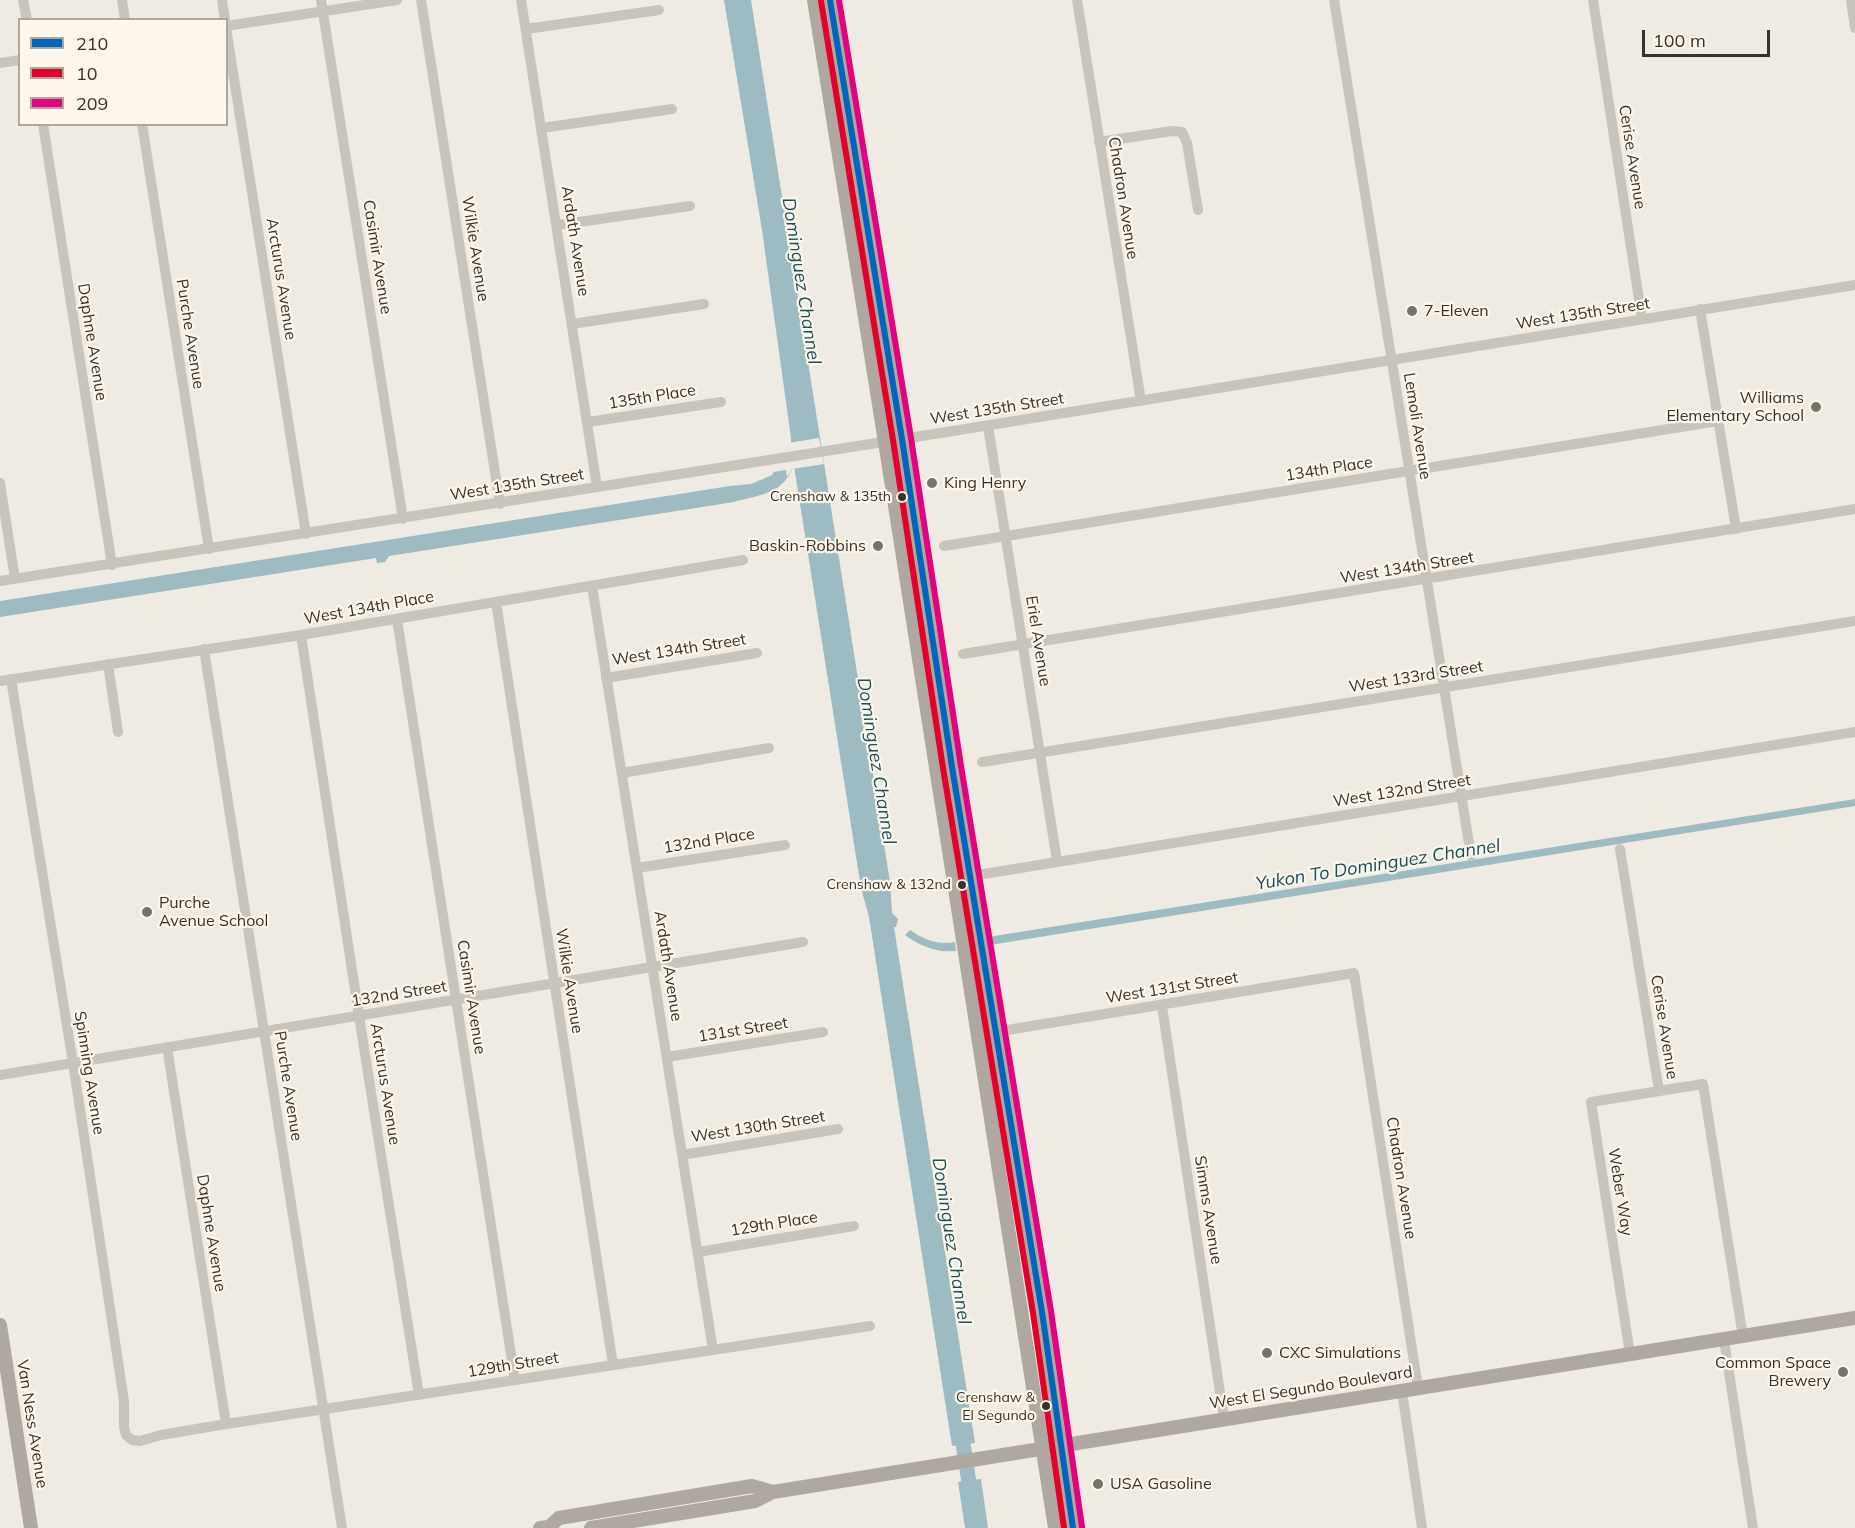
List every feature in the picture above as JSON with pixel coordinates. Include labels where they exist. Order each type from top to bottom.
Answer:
[{"type":"main road","points":[[814,0],[979,1034],[1055,1528]]},
{"type":"main road","points":[[830,0],[902,439],[969,876],[1042,1312],[1073,1528]]},
{"type":"main road","points":[[833,123],[850,121]]},
{"type":"main road","points":[[864,313],[880,310]]},
{"type":"main road","points":[[979,1034],[995,1032]]},
{"type":"main road","name":"West El Segundo Boulevard","points":[[547,1528],[559,1518],[752,1486],[773,1492],[1855,1318]]},
{"type":"main road","name":"Van Ness Avenue","points":[[0,1325],[31,1528]]},
{"type":"main road","points":[[591,1528],[642,1524],[644,1515],[649,1512],[773,1492]]},
{"type":"street","points":[[23,0],[27,18]]},
{"type":"street","points":[[122,0],[125,18]]},
{"type":"street","points":[[222,0],[225,18]]},
{"type":"street","points":[[228,27],[322,6],[397,0]]},
{"type":"street","name":"Wilkie Avenue","points":[[421,0],[500,504]]},
{"type":"street","name":"Ardath Avenue","points":[[521,0],[558,225],[597,487]]},
{"type":"street","name":"Chadron Avenue","points":[[1077,0],[1141,401]]},
{"type":"street","name":"Lemoli Avenue","points":[[1334,0],[1471,856]]},
{"type":"street","name":"Cerise Avenue","points":[[1593,0],[1642,319]]},
{"type":"street","points":[[1851,0],[1855,28]]},
{"type":"street","name":"Casimir Avenue","points":[[322,6],[403,519]]},
{"type":"street","points":[[526,29],[659,10]]},
{"type":"street","name":"Arcturus Avenue","points":[[228,40],[306,534]]},
{"type":"street","points":[[0,63],[18,60]]},
{"type":"street","points":[[542,128],[672,109]]},
{"type":"street","name":"Daphne Avenue","points":[[43,126],[112,565]]},
{"type":"street","name":"Purche Avenue","points":[[142,126],[209,549]]},
{"type":"street","points":[[1099,142],[1172,131],[1182,132],[1187,143],[1198,210]]},
{"type":"street","points":[[558,225],[690,206]]},
{"type":"street","name":"West 135th Street","points":[[0,581],[500,504],[1855,285]]},
{"type":"street","points":[[572,324],[704,304]]},
{"type":"street","points":[[1700,309],[1736,530]]},
{"type":"street","name":"135th Place","points":[[588,422],[721,402]]},
{"type":"street","name":"134th Place","points":[[944,546],[1718,421]]},
{"type":"street","name":"Eriel Avenue","points":[[988,426],[1058,861]]},
{"type":"street","points":[[0,483],[15,579]]},
{"type":"street","name":"West 134th Street","points":[[963,654],[1855,509]]},
{"type":"street","name":"West 134th Place","points":[[5,680],[301,635],[743,560]]},
{"type":"street","name":"Ardath Avenue","points":[[592,586],[714,1350]]},
{"type":"street","name":"Wilkie Avenue","points":[[496,602],[612,1365]]},
{"type":"street","name":"Casimir Avenue","points":[[397,619],[515,1380]]},
{"type":"street","name":"West 133rd Street","points":[[982,762],[1855,621]]},
{"type":"street","name":"Arcturus Avenue","points":[[301,635],[419,1395]]},
{"type":"street","name":"Purche Avenue","points":[[204,649],[342,1528]]},
{"type":"street","name":"West 134th Street","points":[[606,678],[757,653]]},
{"type":"street","points":[[108,664],[118,732]]},
{"type":"street","name":"Spinning Avenue","points":[[5,680],[73,1063],[124,1401],[124,1427],[126,1435],[132,1440],[140,1441],[161,1435]]},
{"type":"street","name":"West 132nd Street","points":[[953,879],[1855,732]]},
{"type":"street","points":[[622,773],[769,748]]},
{"type":"street","name":"132nd Place","points":[[637,868],[785,845]]},
{"type":"street","name":"Cerise Avenue","points":[[1620,849],[1659,1091],[1703,1084],[1743,1337]]},
{"type":"street","name":"132nd Street","points":[[0,1075],[803,942]]},
{"type":"street","name":"Chadron Avenue","points":[[1354,973],[1418,1388]]},
{"type":"street","name":"West 131st Street","points":[[995,1032],[1354,973]]},
{"type":"street","name":"Simms Avenue","points":[[1162,1006],[1224,1419]]},
{"type":"street","name":"131st Street","points":[[667,1057],[823,1032]]},
{"type":"street","name":"Daphne Avenue","points":[[167,1047],[226,1424]]},
{"type":"street","name":"Weber Way","points":[[1630,1354],[1591,1102],[1659,1091]]},
{"type":"street","name":"West 130th Street","points":[[682,1155],[837,1129]]},
{"type":"street","name":"129th Place","points":[[698,1252],[854,1226]]},
{"type":"street","name":"129th Street","points":[[161,1435],[870,1326]]},
{"type":"street","points":[[1724,1340],[1753,1528]]},
{"type":"street","points":[[1402,1390],[1422,1528]]},
{"type":"water","points":[[724,0],[751,0],[890,882],[892,913],[898,919],[894,927],[975,1443],[952,1446],[869,917],[861,888],[794,466],[785,480],[773,490],[734,502],[389,556],[385,562],[377,563],[376,558],[0,617],[0,601],[751,484],[772,475],[788,446],[791,445],[791,438],[762,230]]},
{"type":"water","points":[[1855,799],[1855,806],[990,945],[988,937]]},
{"type":"water","points":[[910,930],[931,941],[955,942],[956,951],[935,950],[923,945],[905,935]]},
{"type":"water","points":[[981,1479],[988,1528],[965,1528],[958,1482]]},
{"type":"pier","points":[[819,438],[824,464],[792,469],[787,477],[786,470],[773,472],[788,443]]},
{"type":"waterway","name":"Dominguez Channel","points":[[960,1424],[976,1528]]},
{"type":"transit line","name":"210","points":[[830,0],[902,439],[952,767],[1042,1312],[1073,1528]]},
{"type":"transit line","name":"209","points":[[839,0],[911,438],[961,766],[1051,1311],[1082,1527]]},
{"type":"transit line","name":"10","points":[[821,1],[893,440],[943,768],[1033,1313],[1064,1528]]},
{"type":"place","name":"7-Eleven","points":[[1412,311]]},
{"type":"place","name":"Williams Elementary School","points":[[1816,407]]},
{"type":"place","name":"King Henry","points":[[932,483]]},
{"type":"place","name":"Crenshaw & 135th","points":[[902,497]]},
{"type":"place","name":"Baskin-Robbins","points":[[878,546]]},
{"type":"place","name":"Crenshaw & 132nd","points":[[962,885]]},
{"type":"place","name":"Purche Avenue School","points":[[147,912]]},
{"type":"place","name":"CXC Simulations","points":[[1267,1353]]},
{"type":"place","name":"Common Space Brewery","points":[[1843,1372]]},
{"type":"place","name":"Crenshaw & El Segundo","points":[[1046,1406]]},
{"type":"place","name":"USA Gasoline","points":[[1098,1484]]},
{"type":"water label","name":"Yukon To Dominguez Channel","points":[[1378,865]]}]
